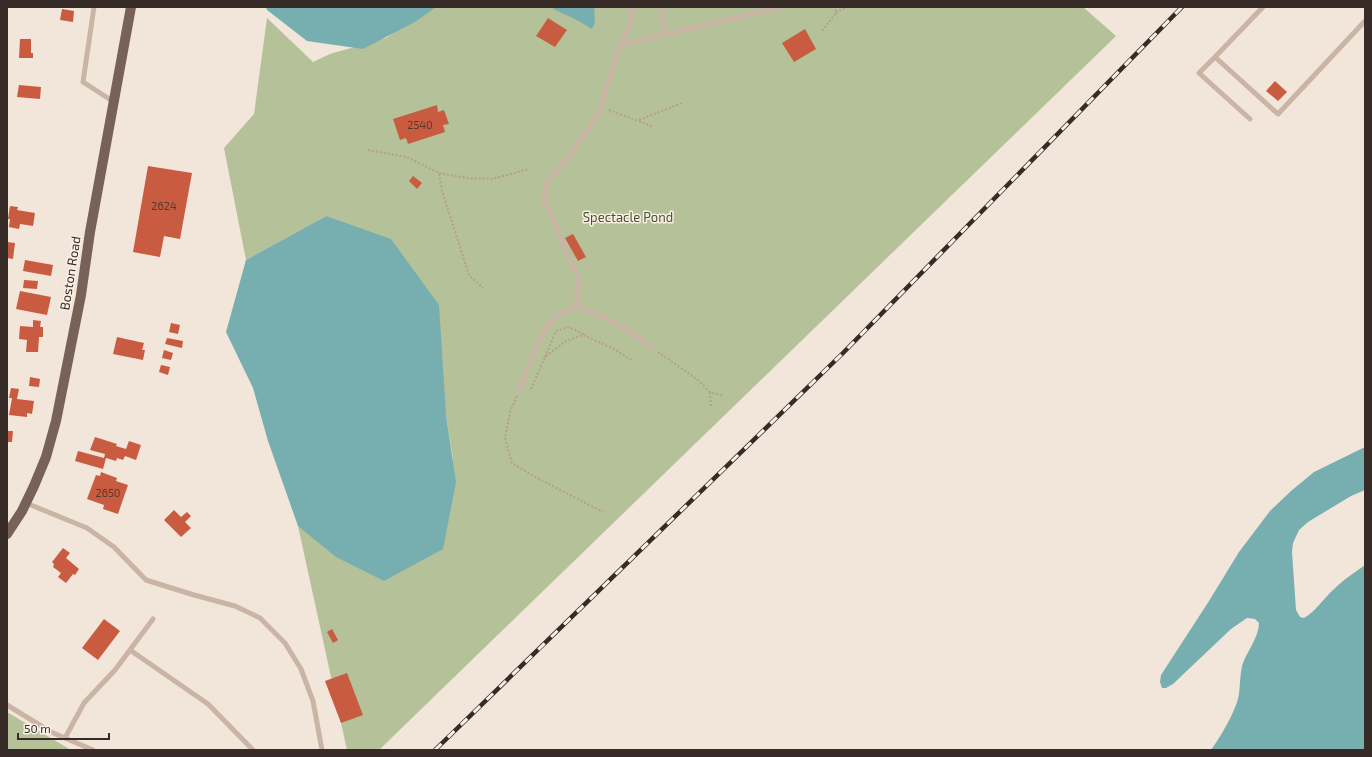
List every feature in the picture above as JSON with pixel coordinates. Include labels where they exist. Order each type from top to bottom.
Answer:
[{"type":"main road","name":"Boston Road","points":[[7,534],[26,503],[34,486],[46,457],[56,421],[131,7]]},
{"type":"lane","points":[[94,7],[83,82],[114,102]]},
{"type":"lane","points":[[576,307],[579,280],[544,199],[547,182],[570,155],[598,115],[620,45],[631,23],[630,7]]},
{"type":"lane","points":[[661,7],[666,34]]},
{"type":"lane","points":[[620,45],[782,7]]},
{"type":"lane","points":[[1250,119],[1199,73],[1263,7]]},
{"type":"lane","points":[[1215,57],[1278,114],[1365,21]]},
{"type":"lane","points":[[520,390],[528,365],[539,340],[554,318],[576,307],[596,313],[631,332],[652,348]]},
{"type":"lane","points":[[26,503],[87,528],[114,547],[146,580],[235,606],[260,618],[284,643],[301,668],[313,701],[322,750]]},
{"type":"lane","points":[[65,738],[84,703],[115,670],[153,619]]},
{"type":"lane","points":[[130,650],[208,704],[253,750]]},
{"type":"lane","points":[[7,704],[51,732],[93,750]]},
{"type":"path","points":[[836,7],[836,13]]},
{"type":"path","points":[[822,31],[836,13],[846,7]]},
{"type":"path","points":[[638,121],[682,102]]},
{"type":"path","points":[[600,106],[654,127]]},
{"type":"path","points":[[368,150],[407,157],[438,173],[467,178],[492,179],[529,168]]},
{"type":"path","points":[[438,173],[444,198],[469,276],[483,288]]},
{"type":"path","points":[[530,391],[556,331],[569,327],[591,339]]},
{"type":"path","points":[[545,357],[566,341],[583,335],[614,349],[634,361]]},
{"type":"path","points":[[652,348],[698,380],[710,392],[723,396]]},
{"type":"path","points":[[520,390],[510,412],[505,438],[512,463],[536,478],[603,512]]},
{"type":"path","points":[[710,392],[711,408]]},
{"type":"path","points":[[516,400],[521,399]]},
{"type":"green space","name":"Spectacle Pond","points":[[432,7],[1083,7],[1116,36],[379,750],[347,750],[298,526],[384,581],[453,459],[446,415],[326,216],[246,260],[224,148],[254,114],[267,18],[313,62],[330,54],[386,38]]},
{"type":"green space","points":[[7,712],[71,750],[7,750]]},
{"type":"water","points":[[266,7],[436,7],[415,22],[363,49],[307,41],[267,10]]},
{"type":"water","points":[[554,7],[594,7],[595,23],[592,29],[553,9]]},
{"type":"water","points":[[326,216],[391,239],[439,305],[446,415],[456,482],[443,549],[384,581],[336,557],[298,526],[268,441],[253,388],[226,332],[246,260]]},
{"type":"water","points":[[1365,447],[1365,490],[1351,496],[1308,522],[1299,530],[1293,543],[1292,552],[1296,610],[1300,617],[1304,618],[1341,583],[1365,565],[1365,750],[1211,750],[1232,715],[1238,700],[1242,666],[1255,640],[1259,623],[1255,619],[1247,618],[1231,629],[1173,684],[1166,688],[1162,688],[1160,682],[1161,675],[1239,552],[1270,511],[1314,472]]},
{"type":"building","points":[[62,9],[74,11],[73,22],[60,20]]},
{"type":"building","points":[[548,18],[567,30],[555,47],[536,36]]},
{"type":"building","points":[[805,29],[816,49],[794,62],[782,43]]},
{"type":"building","points":[[20,39],[31,39],[31,53],[33,53],[33,58],[19,58]]},
{"type":"building","points":[[1275,81],[1287,92],[1278,101],[1266,91]]},
{"type":"building","points":[[19,85],[41,87],[40,99],[17,97]]},
{"type":"building","points":[[437,105],[438,112],[444,110],[449,124],[443,125],[445,132],[408,144],[406,138],[400,140],[393,119]]},
{"type":"building","points":[[148,166],[192,173],[180,239],[164,236],[160,257],[133,252]]},
{"type":"building","points":[[413,176],[422,183],[417,189],[409,181]]},
{"type":"building","points":[[10,206],[18,207],[17,210],[35,213],[33,226],[20,224],[19,229],[9,227],[10,219],[8,219]]},
{"type":"building","points":[[573,234],[586,257],[578,261],[565,238]]},
{"type":"building","points":[[7,242],[15,243],[13,259],[7,258]]},
{"type":"building","points":[[25,260],[53,265],[51,276],[23,271]]},
{"type":"building","points":[[24,280],[38,281],[37,289],[23,288]]},
{"type":"building","points":[[20,291],[51,297],[47,315],[16,309]]},
{"type":"building","points":[[33,320],[41,321],[40,327],[43,327],[43,337],[39,337],[38,352],[26,352],[27,340],[19,339],[20,326],[33,327]]},
{"type":"building","points":[[171,323],[180,325],[178,334],[169,332]]},
{"type":"building","points":[[117,337],[144,343],[142,350],[145,350],[143,360],[113,354]]},
{"type":"building","points":[[167,338],[183,341],[182,348],[165,344]]},
{"type":"building","points":[[164,350],[173,353],[171,360],[162,358]]},
{"type":"building","points":[[161,365],[170,367],[168,375],[159,372]]},
{"type":"building","points":[[30,377],[40,379],[39,387],[29,386]]},
{"type":"building","points":[[11,388],[19,389],[17,399],[34,401],[32,414],[27,413],[27,417],[9,415],[12,398],[9,398]]},
{"type":"building","points":[[7,431],[13,431],[12,442],[7,442]]},
{"type":"building","points":[[95,437],[117,444],[116,446],[126,449],[129,441],[141,445],[136,460],[125,456],[123,460],[117,458],[116,461],[106,458],[103,469],[75,461],[78,451],[104,458],[105,454],[90,450]]},
{"type":"building","points":[[101,472],[117,478],[116,481],[128,485],[118,514],[103,509],[104,505],[87,499],[96,475],[100,476]]},
{"type":"building","points":[[174,510],[181,517],[187,512],[191,516],[185,522],[191,528],[181,537],[164,520]]},
{"type":"building","points":[[63,548],[70,553],[66,558],[79,569],[66,583],[58,577],[61,573],[53,567],[54,564],[52,562]]},
{"type":"building","points":[[104,619],[120,631],[98,660],[82,648]]},
{"type":"building","points":[[332,629],[338,640],[333,643],[327,632]]},
{"type":"building","points":[[347,673],[363,715],[341,723],[325,681]]},
{"type":"railway","points":[[435,750],[843,353],[1182,7]]}]
